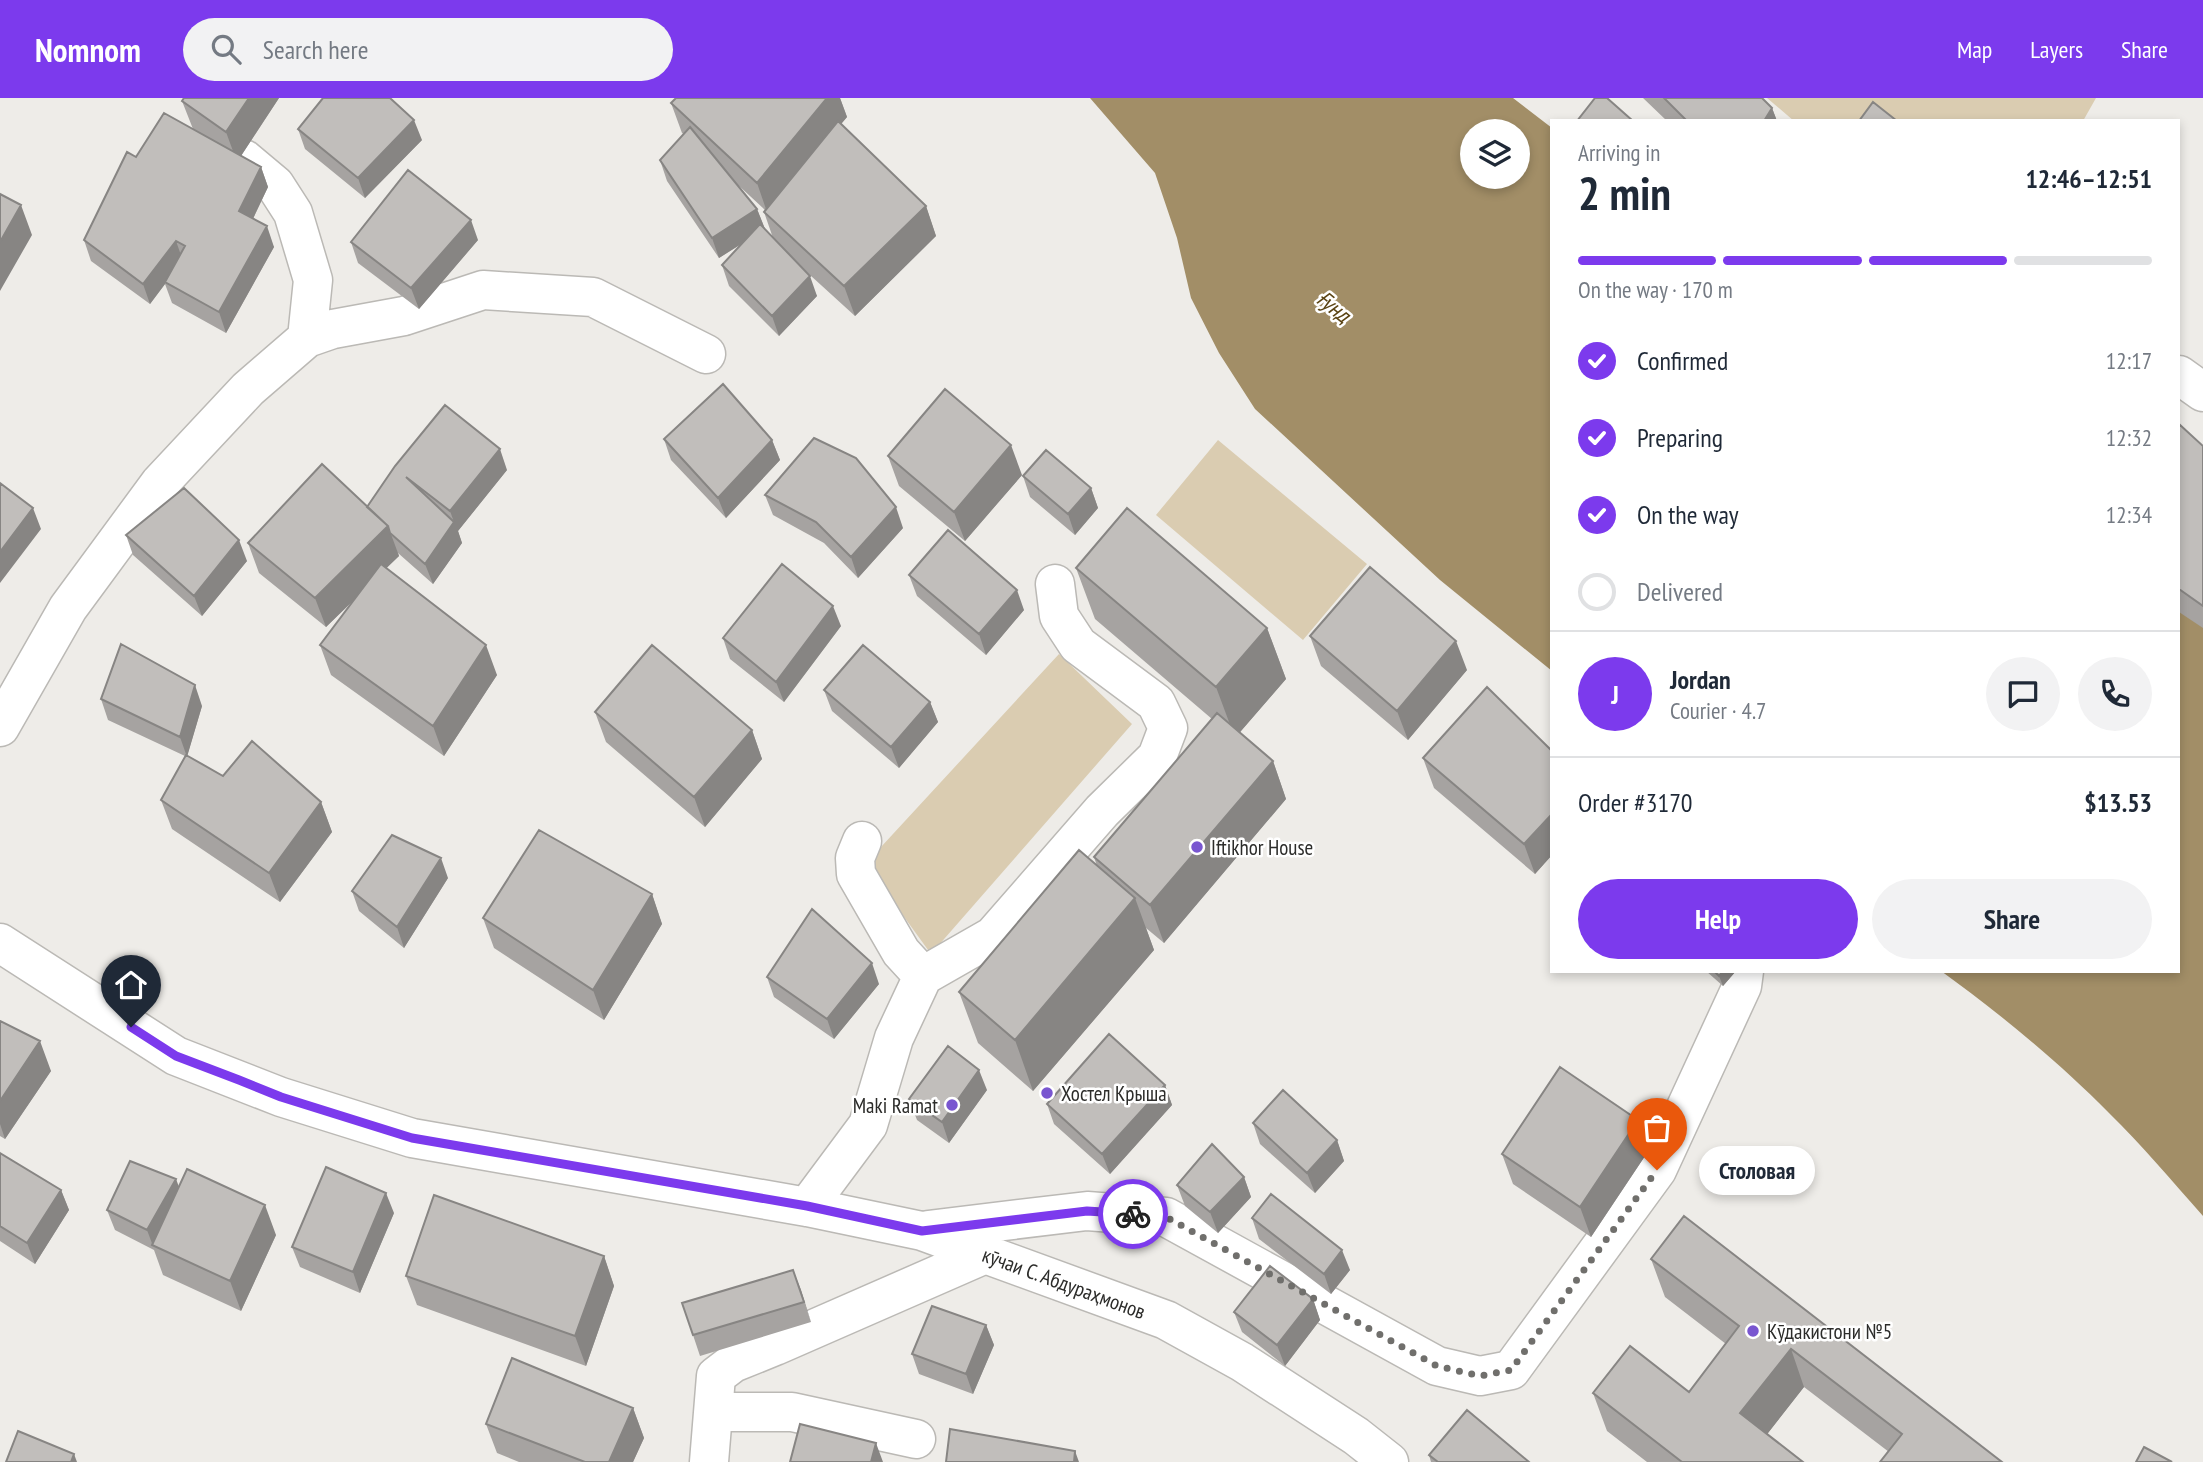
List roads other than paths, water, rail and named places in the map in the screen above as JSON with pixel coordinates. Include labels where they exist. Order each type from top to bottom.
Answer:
[{"type":"street","points":[[244,159],[275,185],[293,213],[313,281],[307,338]]},
{"type":"street","points":[[0,727],[68,608],[160,483],[247,390],[307,338],[332,329],[404,316],[483,290],[593,297],[706,354]]},
{"type":"street","points":[[2180,376],[2203,392]]},
{"type":"street","points":[[807,1206],[868,1125],[894,1038],[923,976],[993,936],[1102,811],[1157,757],[1168,728],[1156,703],[1078,645],[1059,616],[1055,584]]},
{"type":"street","points":[[862,841],[855,859],[856,874],[901,952],[923,976]]},
{"type":"street","name":"кӯчаи С. Абдураҳмонов","points":[[0,943],[176,1056],[281,1097],[412,1138],[807,1206],[922,1231],[1166,1320],[1242,1362],[1356,1436],[1388,1462]]},
{"type":"street","points":[[922,1231],[1087,1211],[1166,1217],[1437,1366],[1480,1376],[1511,1370],[1657,1170],[1742,986],[1744,973]]},
{"type":"street","points":[[709,1462],[716,1376],[733,1363],[983,1255]]},
{"type":"street","points":[[713,1412],[792,1412],[916,1439]]},
{"type":"water","name":"Ғунд","points":[[1090,98],[1513,98],[1550,126],[1550,669],[1440,580],[1255,409],[1219,353],[1191,298],[1177,238],[1155,173]]},
{"type":"water","points":[[2180,568],[2203,585],[2203,1216],[2090,1094],[2006,1021],[1944,973],[2180,973]]},
{"type":"place","name":"Iftikhor House","points":[[1197,847]]},
{"type":"place","name":"Хостел Крыша","points":[[1047,1093]]},
{"type":"place","name":"Maki Ramat","points":[[952,1105]]},
{"type":"place","name":"Столовая","points":[[1657,1170]]},
{"type":"place","name":"Кӯдакистони №5","points":[[1753,1331]]}]
